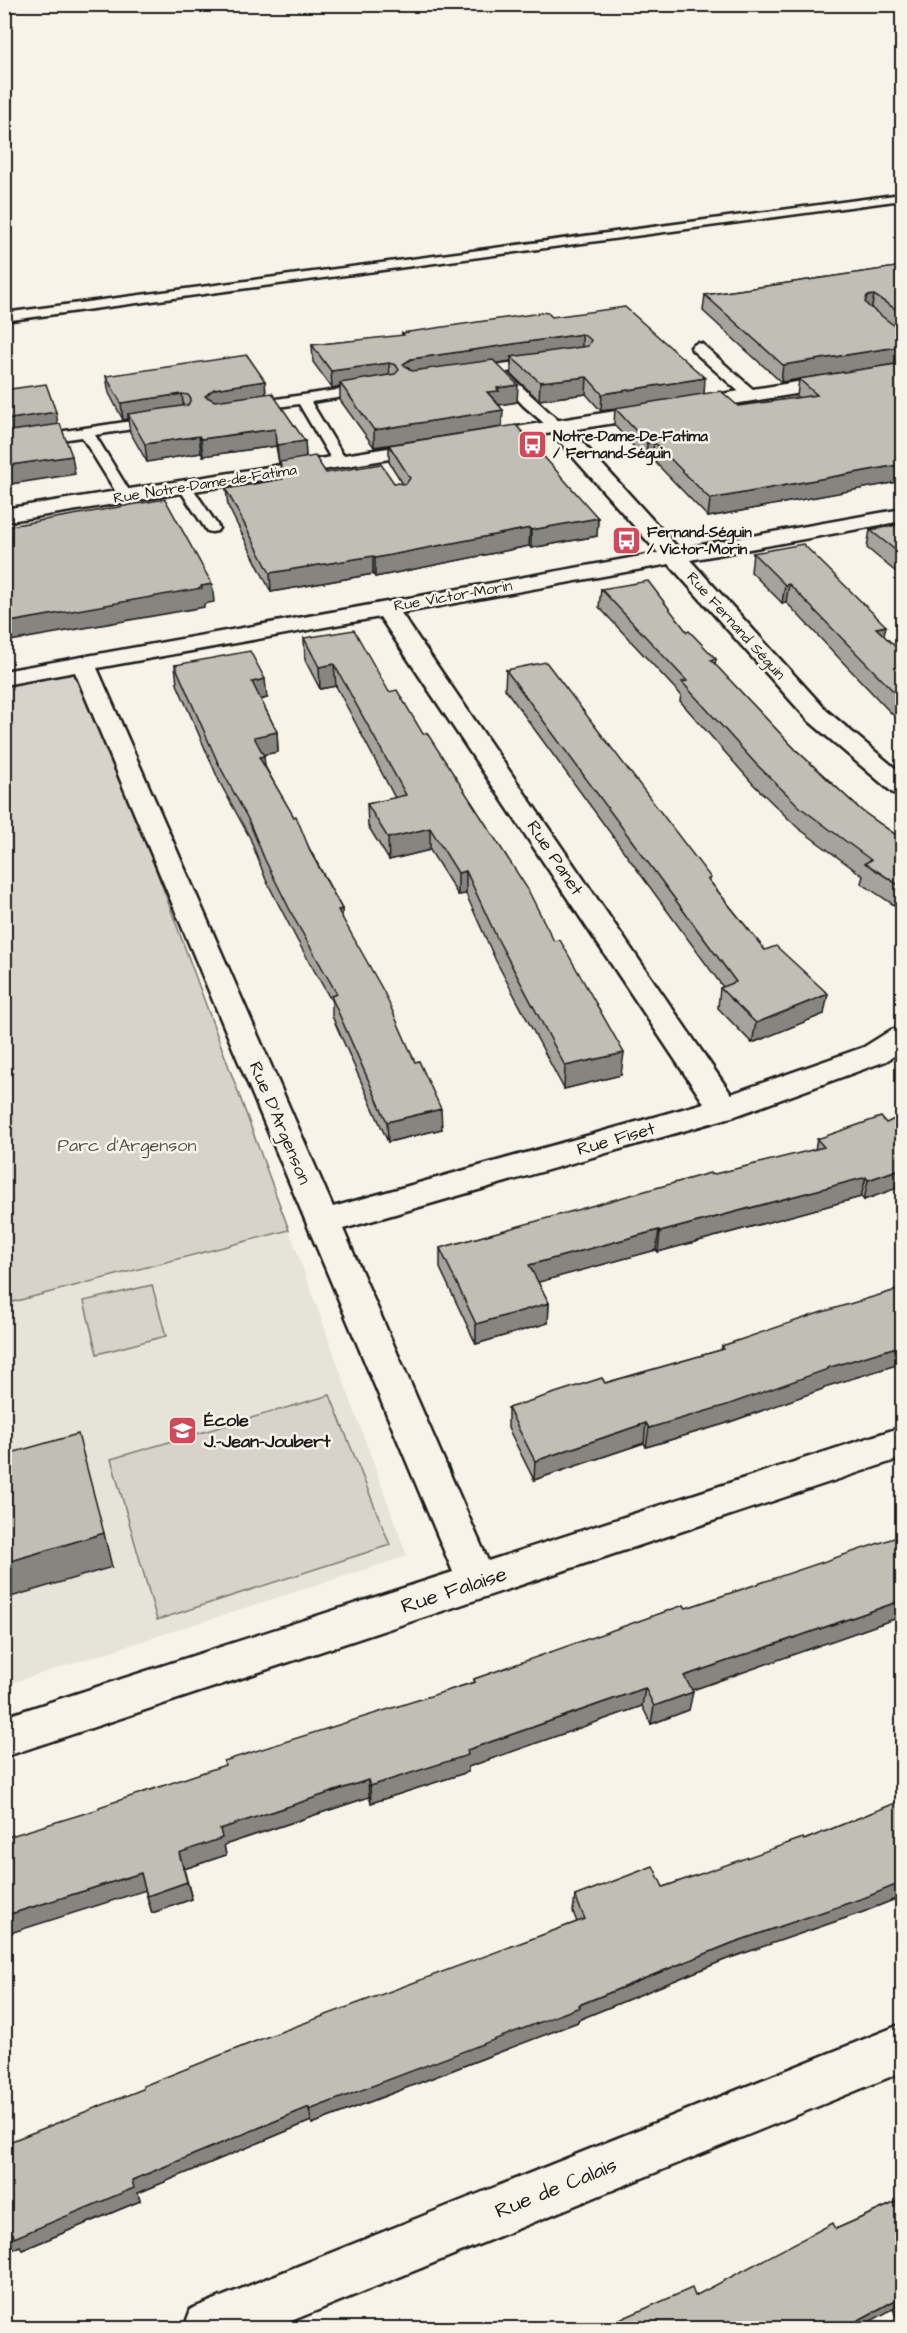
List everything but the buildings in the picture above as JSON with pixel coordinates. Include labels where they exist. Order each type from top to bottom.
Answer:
[{"type":"street","name":"Rue Notre-Dame-de-Fatima","points":[[4,516],[340,462],[381,464],[557,427],[903,371]]},
{"type":"street","name":"Rue Fernand Séguin","points":[[557,427],[818,716],[903,787]]},
{"type":"street","name":"Rue Victor-Morin","points":[[4,678],[903,515]]},
{"type":"street","name":"Rue Panet","points":[[386,608],[724,1108]]},
{"type":"street","name":"Rue D'Argenson","points":[[83,663],[477,1582]]},
{"type":"street","name":"Rue Fiset","points":[[322,1222],[724,1108],[875,1054],[903,1037]]},
{"type":"street","name":"Rue Falaise","points":[[4,1737],[903,1443]]},
{"type":"street","name":"Rue de Calais","points":[[210,2328],[903,2048]]},
{"type":"lane","points":[[4,317],[903,197]]},
{"type":"lane","points":[[697,347],[751,395]]},
{"type":"lane","points":[[465,374],[561,360]]},
{"type":"lane","points":[[497,370],[557,427]]},
{"type":"lane","points":[[238,409],[390,386]]},
{"type":"lane","points":[[303,399],[340,462]]},
{"type":"lane","points":[[4,444],[173,419]]},
{"type":"lane","points":[[86,432],[126,496]]},
{"type":"lane","points":[[185,487],[212,528]]},
{"type":"shaded area","name":"École J.-Jean-Joubert","points":[[289,1230],[407,1556],[5,1685],[5,1304]]},
{"type":"green space","name":"Parc d'Argenson","points":[[81,666],[289,1230],[5,1304],[5,682]]},
{"type":"green space","points":[[152,1285],[166,1336],[97,1354],[84,1301]]},
{"type":"green space","points":[[330,1395],[390,1545],[157,1620],[111,1459]]},
{"type":"place","name":"Notre-Dame-De-Fatima / Fernand-Séguin","points":[[532,445]]},
{"type":"place","name":"Fernand-Séguin / Victor-Morin","points":[[626,541]]},
{"type":"place","name":"École J.-Jean-Joubert","points":[[183,1430]]}]
